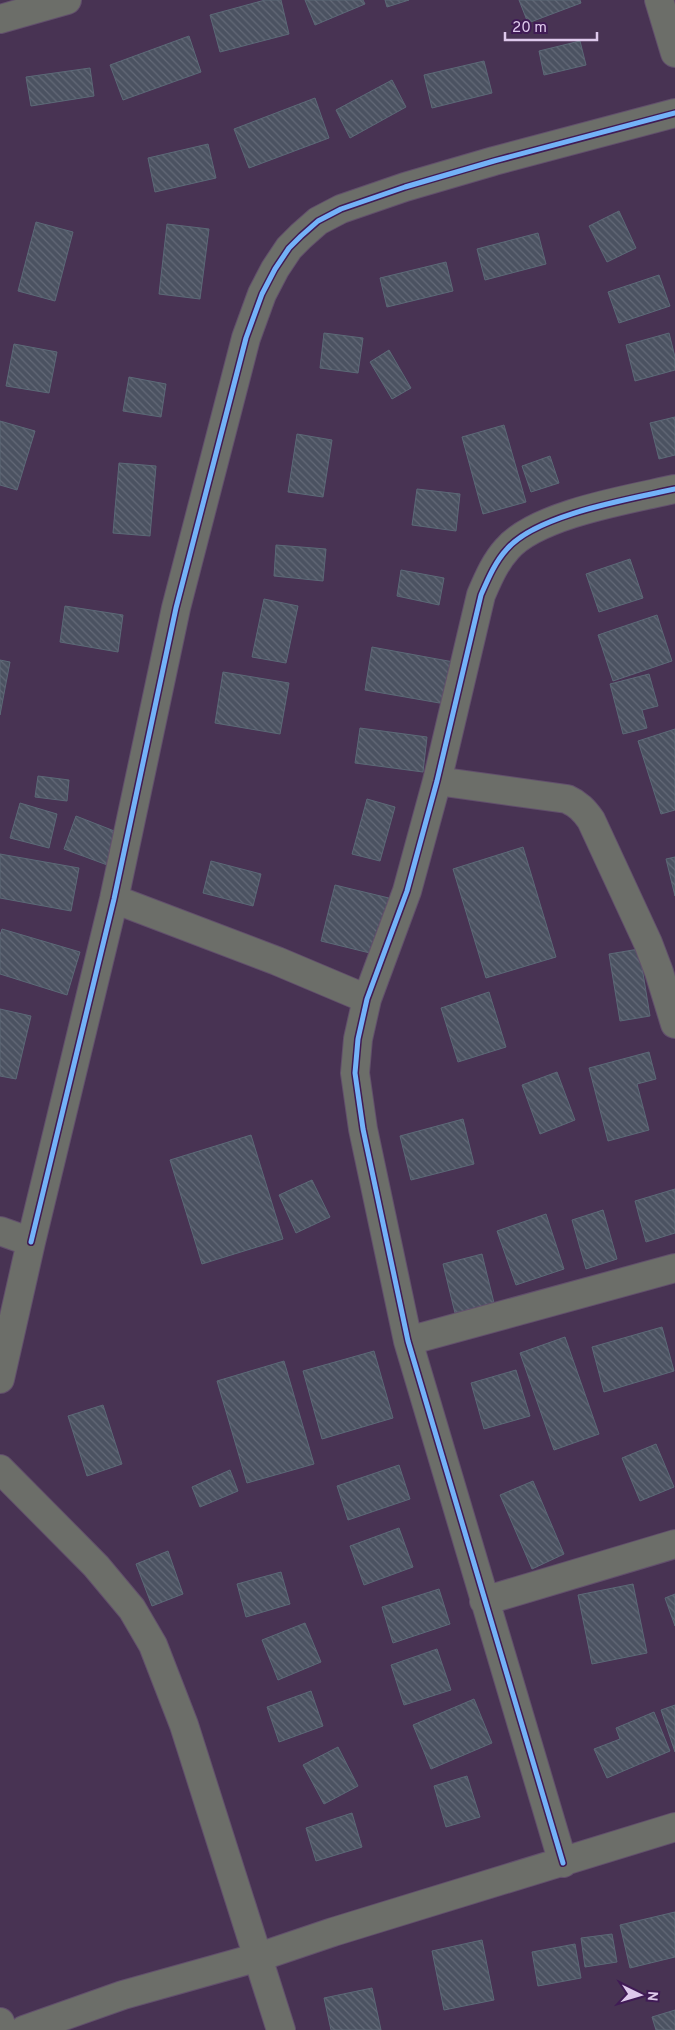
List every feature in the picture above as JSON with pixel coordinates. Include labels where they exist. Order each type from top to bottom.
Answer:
[{"type":"street","points":[[0,19],[67,0]]},
{"type":"street","points":[[659,0],[675,53]]},
{"type":"street","points":[[0,1379],[114,899],[176,608],[246,338],[262,294],[275,269],[289,248],[318,221],[341,209],[405,187],[494,161],[675,113]]},
{"type":"street","points":[[563,1863],[408,1341],[363,1130],[355,1073],[358,1039],[368,999],[407,891],[437,781],[481,596],[493,568],[508,548],[530,531],[583,510],[675,489]]},
{"type":"street","points":[[437,781],[567,799],[584,810],[591,820],[648,943],[675,1024]]},
{"type":"street","points":[[114,899],[277,961],[368,999]]},
{"type":"street","points":[[0,1231],[31,1242]]},
{"type":"street","points":[[408,1341],[675,1268]]},
{"type":"street","points":[[0,1469],[96,1566],[132,1609],[153,1645],[184,1724],[281,2030]]},
{"type":"street","points":[[484,1601],[675,1544]]},
{"type":"street","points":[[24,2030],[123,1995],[259,1957],[333,1932],[563,1863],[675,1827]]},
{"type":"street","points":[[0,2022],[3,2030]]},
{"type":"building","points":[[265,0],[281,0],[289,34],[220,52],[210,15]]},
{"type":"building","points":[[305,0],[363,0],[365,4],[315,25]]},
{"type":"building","points":[[385,0],[409,0],[387,7]]},
{"type":"building","points":[[519,0],[580,0],[581,3],[528,23]]},
{"type":"building","points":[[189,36],[201,72],[123,100],[110,65]]},
{"type":"building","points":[[580,41],[586,65],[544,75],[539,51]]},
{"type":"building","points":[[484,61],[492,93],[432,108],[424,75]]},
{"type":"building","points":[[90,68],[94,96],[31,106],[26,77]]},
{"type":"building","points":[[392,80],[406,107],[350,138],[336,110]]},
{"type":"building","points":[[315,98],[329,138],[249,168],[234,129]]},
{"type":"building","points":[[208,144],[216,178],[155,192],[148,158]]},
{"type":"building","points":[[619,211],[636,248],[607,262],[589,226]]},
{"type":"building","points":[[36,222],[73,232],[55,301],[18,291]]},
{"type":"building","points":[[167,224],[209,229],[200,299],[159,294]]},
{"type":"building","points":[[538,233],[546,264],[485,280],[477,249]]},
{"type":"building","points":[[446,262],[453,291],[387,307],[380,278]]},
{"type":"building","points":[[659,275],[670,306],[619,323],[608,292]]},
{"type":"building","points":[[324,333],[363,338],[358,373],[320,368]]},
{"type":"building","points":[[669,333],[675,357],[675,370],[635,381],[626,345]]},
{"type":"building","points":[[14,344],[57,352],[49,393],[6,386]]},
{"type":"building","points":[[389,350],[411,388],[392,399],[370,362]]},
{"type":"building","points":[[129,377],[166,384],[161,417],[123,411]]},
{"type":"building","points":[[675,417],[675,455],[659,459],[650,423]]},
{"type":"building","points":[[0,421],[35,431],[17,490],[0,485]]},
{"type":"building","points":[[504,425],[526,502],[483,514],[462,437]]},
{"type":"building","points":[[297,434],[332,440],[323,497],[288,492]]},
{"type":"building","points":[[550,456],[559,483],[531,492],[522,466]]},
{"type":"building","points":[[119,463],[156,466],[150,536],[113,533]]},
{"type":"building","points":[[417,489],[460,494],[456,531],[412,525]]},
{"type":"building","points":[[276,545],[326,549],[323,581],[274,576]]},
{"type":"building","points":[[630,559],[643,598],[599,612],[586,574]]},
{"type":"building","points":[[401,570],[444,578],[439,605],[397,596]]},
{"type":"building","points":[[264,599],[298,606],[286,663],[252,657]]},
{"type":"building","points":[[65,606],[123,615],[118,652],[60,642]]},
{"type":"building","points":[[657,615],[672,661],[613,681],[598,635]]},
{"type":"building","points":[[372,647],[459,663],[451,705],[365,690]]},
{"type":"building","points":[[0,660],[10,662],[0,715]]},
{"type":"building","points":[[223,672],[289,683],[280,734],[215,723]]},
{"type":"building","points":[[649,674],[658,706],[642,710],[647,728],[623,734],[610,684]]},
{"type":"building","points":[[360,728],[427,737],[423,772],[355,763]]},
{"type":"building","points":[[675,729],[675,810],[661,814],[638,741]]},
{"type":"building","points":[[38,776],[69,780],[67,801],[35,797]]},
{"type":"building","points":[[367,799],[395,807],[380,861],[352,854]]},
{"type":"building","points":[[20,803],[57,814],[49,848],[10,838]]},
{"type":"building","points":[[76,816],[122,834],[110,866],[64,849]]},
{"type":"building","points":[[523,847],[556,957],[486,978],[453,869]]},
{"type":"building","points":[[0,854],[79,868],[71,911],[0,898]]},
{"type":"building","points":[[675,857],[675,896],[666,859]]},
{"type":"building","points":[[211,861],[261,874],[253,906],[203,893]]},
{"type":"building","points":[[335,885],[393,899],[378,955],[321,941]]},
{"type":"building","points":[[2,929],[80,952],[67,995],[0,974],[0,935]]},
{"type":"building","points":[[639,949],[650,1016],[620,1021],[609,954]]},
{"type":"building","points":[[489,992],[506,1047],[458,1062],[441,1008]]},
{"type":"building","points":[[0,1009],[31,1016],[16,1079],[0,1076]]},
{"type":"building","points":[[649,1052],[656,1079],[637,1084],[649,1130],[608,1141],[589,1068]]},
{"type":"building","points":[[557,1072],[575,1120],[540,1134],[522,1085]]},
{"type":"building","points":[[463,1119],[474,1164],[411,1180],[400,1136]]},
{"type":"building","points":[[251,1135],[283,1239],[202,1264],[170,1160]]},
{"type":"building","points":[[312,1180],[330,1217],[296,1233],[279,1195]]},
{"type":"building","points":[[675,1189],[675,1233],[646,1242],[635,1201]]},
{"type":"building","points":[[603,1210],[617,1259],[586,1269],[572,1220]]},
{"type":"building","points":[[546,1214],[564,1269],[516,1285],[497,1231]]},
{"type":"building","points":[[482,1254],[494,1303],[455,1313],[443,1264]]},
{"type":"building","points":[[662,1327],[674,1371],[604,1392],[592,1347]]},
{"type":"building","points":[[565,1337],[599,1434],[554,1450],[520,1353]]},
{"type":"building","points":[[374,1351],[393,1418],[322,1439],[303,1371]]},
{"type":"building","points":[[284,1361],[314,1464],[247,1483],[217,1381]]},
{"type":"building","points":[[516,1370],[530,1416],[484,1429],[471,1383]]},
{"type":"building","points":[[103,1405],[122,1464],[87,1476],[68,1416]]},
{"type":"building","points":[[656,1444],[674,1487],[640,1501],[622,1458]]},
{"type":"building","points":[[399,1465],[410,1499],[348,1520],[337,1486]]},
{"type":"building","points":[[230,1470],[238,1491],[200,1507],[192,1487]]},
{"type":"building","points":[[533,1481],[564,1554],[532,1569],[500,1495]]},
{"type":"building","points":[[399,1528],[413,1567],[364,1585],[350,1546]]},
{"type":"building","points":[[168,1551],[183,1594],[152,1606],[136,1564]]},
{"type":"building","points":[[281,1572],[290,1604],[246,1617],[237,1584]]},
{"type":"building","points":[[633,1584],[647,1653],[592,1664],[578,1595]]},
{"type":"building","points":[[439,1589],[450,1624],[393,1643],[382,1607]]},
{"type":"building","points":[[675,1594],[675,1626],[665,1598]]},
{"type":"building","points":[[305,1623],[321,1662],[278,1680],[262,1640]]},
{"type":"building","points":[[437,1649],[451,1690],[404,1705],[391,1665]]},
{"type":"building","points":[[311,1691],[323,1726],[279,1742],[267,1707]]},
{"type":"building","points":[[474,1699],[492,1743],[431,1769],[413,1725]]},
{"type":"building","points":[[675,1705],[675,1752],[661,1710]]},
{"type":"building","points":[[654,1712],[670,1751],[607,1778],[594,1749],[620,1739],[616,1728]]},
{"type":"building","points":[[338,1747],[358,1786],[324,1804],[303,1765]]},
{"type":"building","points":[[467,1776],[480,1817],[446,1827],[434,1786]]},
{"type":"building","points":[[352,1813],[362,1847],[316,1861],[306,1828]]},
{"type":"building","points":[[675,1912],[675,1957],[630,1968],[620,1925]]},
{"type":"building","points":[[612,1934],[617,1962],[585,1967],[581,1938]]},
{"type":"building","points":[[482,1940],[494,2000],[444,2010],[432,1951]]},
{"type":"building","points":[[575,1944],[581,1978],[538,1986],[532,1952]]},
{"type":"building","points":[[372,1988],[381,2030],[331,2030],[324,1998]]},
{"type":"building","points":[[675,2010],[675,2030],[656,2030],[652,2017]]},
{"type":"cycle path","points":[[31,1242],[114,899],[176,608],[246,338],[262,294],[275,269],[289,248],[301,236],[318,221],[341,209],[405,187],[494,161],[675,113]]},
{"type":"cycle path","points":[[563,1863],[408,1341],[363,1129],[355,1073],[358,1039],[367,999],[407,891],[437,781],[481,595],[492,571],[507,549],[521,537],[540,526],[562,517],[610,503],[675,489]]}]
